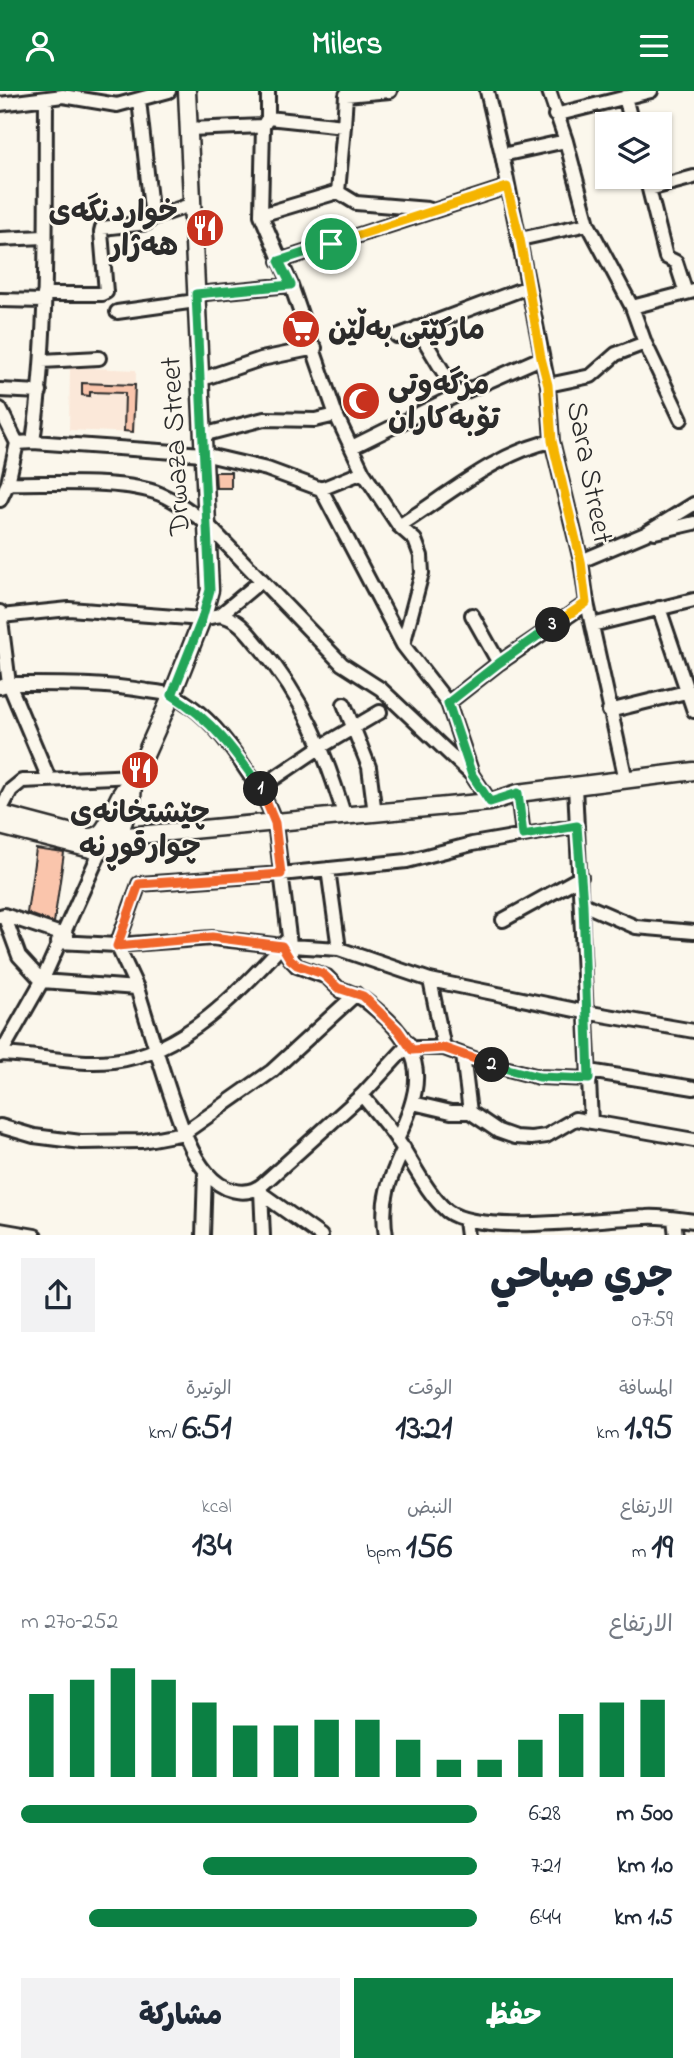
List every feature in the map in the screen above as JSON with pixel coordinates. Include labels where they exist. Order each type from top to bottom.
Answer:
[{"type":"street","points":[[0,104],[52,96],[117,105],[169,91]]},
{"type":"street","name":"Drwaza Street","points":[[101,850],[111,846],[111,834],[132,800],[134,779],[172,695],[202,619],[210,590],[187,91]]},
{"type":"street","points":[[268,91],[261,215],[315,348],[337,415],[363,472],[399,526],[415,540],[421,556],[422,573],[403,645]]},
{"type":"street","points":[[338,192],[346,93],[390,91]]},
{"type":"street","name":"Sara Street","points":[[487,91],[520,239],[548,385],[552,441],[581,561],[586,603],[626,780]]},
{"type":"street","points":[[549,91],[566,141],[588,223],[632,307],[645,343],[681,419]]},
{"type":"street","points":[[555,115],[651,91]]},
{"type":"street","points":[[33,442],[42,361],[44,237],[52,96]]},
{"type":"street","points":[[625,97],[629,112]]},
{"type":"street","points":[[139,100],[152,218]]},
{"type":"street","points":[[189,129],[266,122],[344,126]]},
{"type":"street","points":[[502,155],[566,141]]},
{"type":"street","points":[[672,180],[694,177]]},
{"type":"street","points":[[279,261],[507,187]]},
{"type":"street","points":[[632,307],[690,292],[676,262],[666,257],[649,189]]},
{"type":"street","points":[[261,215],[338,192],[356,203],[435,209]]},
{"type":"street","points":[[0,300],[102,294],[106,292],[102,228],[147,223],[152,218],[193,204]]},
{"type":"street","points":[[376,205],[384,227]]},
{"type":"street","points":[[520,239],[588,223]]},
{"type":"street","points":[[0,239],[44,237]]},
{"type":"street","points":[[117,312],[196,297],[291,285]]},
{"type":"street","points":[[397,336],[528,287]]},
{"type":"street","points":[[417,328],[457,395]]},
{"type":"street","points":[[548,385],[591,376],[616,354],[645,343]]},
{"type":"street","points":[[199,380],[261,359],[315,348]]},
{"type":"street","points":[[42,361],[99,358]]},
{"type":"street","points":[[352,447],[457,395],[541,358]]},
{"type":"street","points":[[0,390],[40,392]]},
{"type":"street","points":[[0,409],[17,443],[8,483],[0,500]]},
{"type":"street","points":[[202,435],[264,419],[315,420],[337,415]]},
{"type":"street","points":[[399,526],[454,489],[522,449],[552,441]]},
{"type":"street","points":[[17,443],[203,454],[267,469],[321,489],[403,645],[448,703],[472,775]]},
{"type":"street","points":[[321,489],[363,472]]},
{"type":"street","points":[[8,483],[136,487],[160,494],[182,505],[206,523],[342,664],[381,689],[472,775],[490,802]]},
{"type":"street","points":[[581,561],[645,534],[694,503]]},
{"type":"street","points":[[645,534],[694,523]]},
{"type":"street","points":[[49,779],[4,685],[0,614],[69,609],[202,619],[220,615],[262,580]]},
{"type":"street","points":[[592,625],[694,600]]},
{"type":"street","points":[[448,703],[499,663],[586,603]]},
{"type":"street","points":[[610,711],[692,702],[659,608]]},
{"type":"street","points":[[220,615],[239,622],[281,673],[304,708],[322,746],[345,817]]},
{"type":"street","points":[[472,615],[499,663]]},
{"type":"street","points":[[4,685],[135,689],[172,695],[195,709],[215,728],[260,788],[275,823],[287,943],[292,961],[323,974],[338,988],[372,1005],[413,1048],[416,1075],[413,1103],[384,1202],[386,1235]]},
{"type":"street","points":[[344,705],[369,767],[375,814]]},
{"type":"street","points":[[260,788],[322,746],[380,712]]},
{"type":"street","points":[[134,779],[22,781],[16,784],[0,812],[87,837],[97,837],[490,802],[518,793],[694,771]]},
{"type":"street","points":[[575,786],[583,904],[591,1122]]},
{"type":"street","points":[[518,793],[523,835]]},
{"type":"street","points":[[0,826],[101,850],[43,981],[0,1055],[105,1061],[138,1056],[156,1049],[195,1025],[235,995],[287,943]]},
{"type":"street","points":[[577,826],[472,844],[407,861],[281,874],[139,884],[117,946],[137,988],[184,1133],[205,1171],[225,1188],[241,1192],[259,1189],[362,1095],[398,1056],[413,1048],[443,1044],[485,1063],[539,1077],[589,1075],[694,1088]]},
{"type":"street","points":[[328,869],[339,950]]},
{"type":"street","points":[[503,920],[581,877]]},
{"type":"street","points":[[583,904],[636,927],[694,932]]},
{"type":"street","points":[[2,915],[19,956],[43,981],[137,988]]},
{"type":"street","points":[[2,915],[60,938],[92,944],[117,946],[212,937],[339,950],[430,980],[694,1031]]},
{"type":"street","points":[[14,941],[24,922]]},
{"type":"street","points":[[430,980],[443,1044]]},
{"type":"street","points":[[0,1126],[34,1136],[81,1142],[142,1142],[184,1133],[272,1071],[353,997]]},
{"type":"street","points":[[463,1055],[470,1112]]},
{"type":"street","points":[[362,1095],[401,1144],[414,1169],[447,1211],[465,1221],[535,1230],[648,1216],[694,1221]]},
{"type":"street","points":[[413,1103],[451,1112],[470,1112],[503,1133],[525,1138],[546,1136],[575,1119],[694,1140]]},
{"type":"street","points":[[390,1178],[414,1169]]},
{"type":"street","points":[[204,1235],[205,1171]]},
{"type":"street","points":[[259,1189],[263,1235]]},
{"type":"street","points":[[259,1189],[321,1235]]},
{"type":"street","points":[[674,1219],[676,1235]]},
{"type":"street","points":[[465,1221],[467,1235]]},
{"type":"street","points":[[0,1230],[35,1235]]},
{"type":"shaded area","points":[[70,367],[136,370],[135,433],[69,430]]},
{"type":"building","points":[[82,383],[135,385],[133,432],[124,431],[125,393],[90,392],[90,396],[82,395]]},
{"type":"building","points":[[215,472],[231,472],[231,488],[216,488]]},
{"type":"building","points":[[36,849],[64,853],[54,923],[27,913]]},
{"type":"place","name":"خواردنگەی هەژار","points":[[205,228]]},
{"type":"place","name":"مارکێتی بەڵێن","points":[[301,329]]},
{"type":"place","name":"مزگەوتی تۆبەکاران","points":[[361,401]]},
{"type":"place","name":"چێشتخانەی چوارقوڕنە","points":[[140,770]]},
{"type":"route","points":[[507,187],[520,239],[548,385],[552,441],[581,561],[586,603],[499,663],[448,703],[472,775],[490,802],[518,793],[523,835],[577,826],[583,904],[589,1079],[539,1077],[485,1063],[444,1048],[412,1050],[398,1030],[363,996],[338,988],[323,974],[293,963],[282,946],[212,937],[117,946],[139,884],[281,874],[275,823],[260,788],[215,728],[195,709],[172,695],[202,619],[210,590],[196,294],[291,285],[279,261],[331,244],[507,187]]}]
